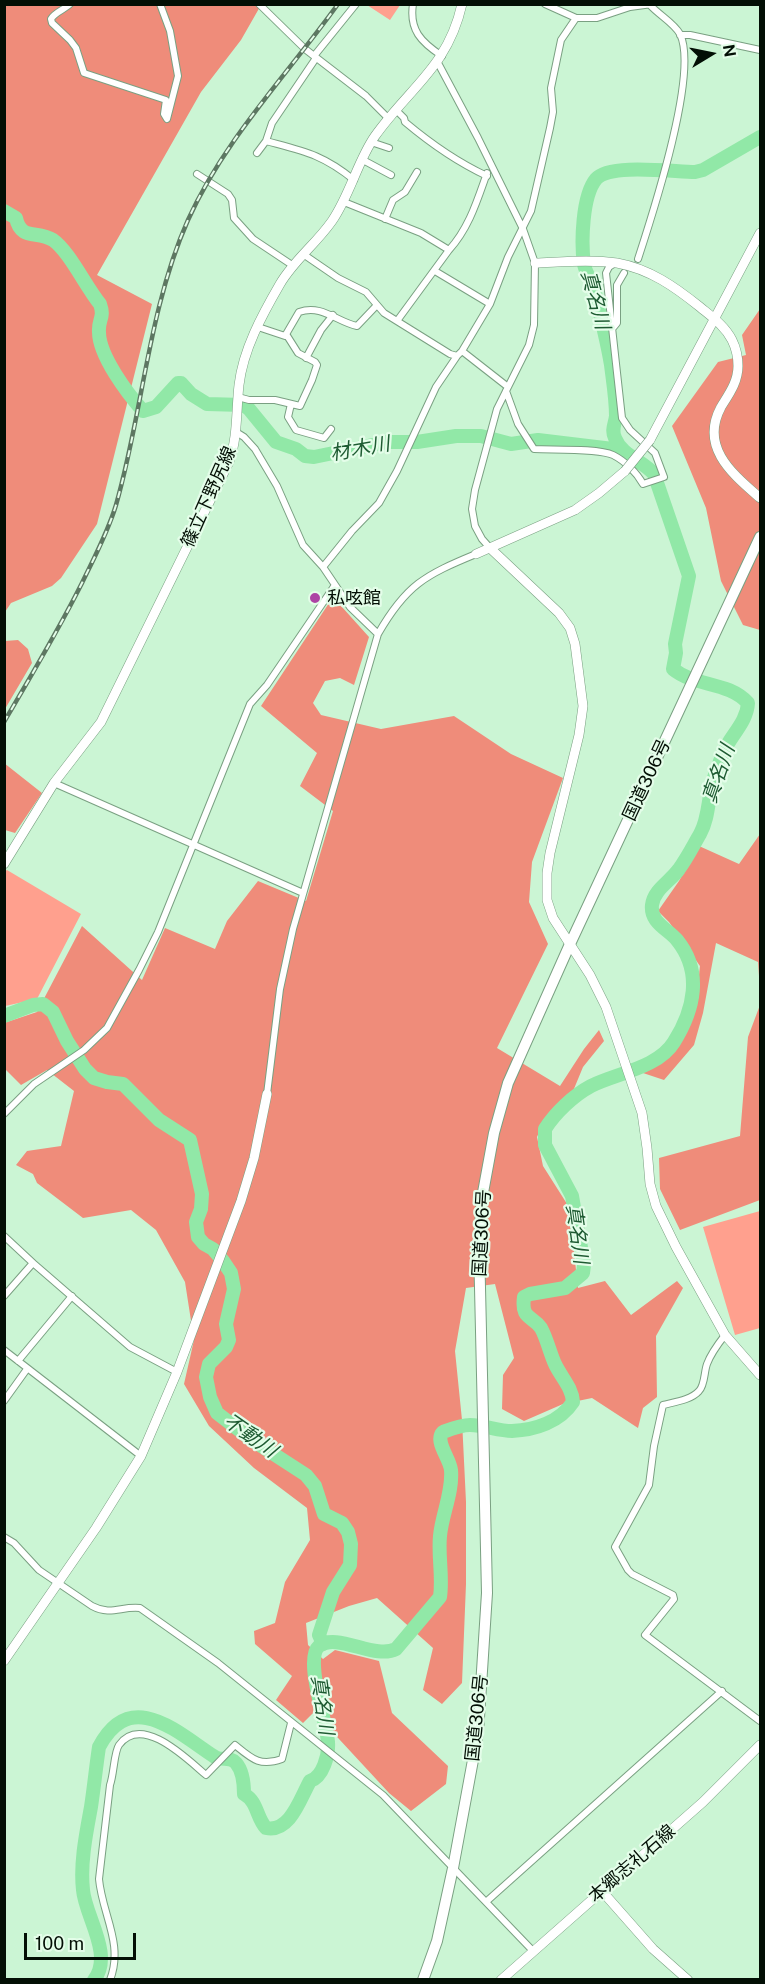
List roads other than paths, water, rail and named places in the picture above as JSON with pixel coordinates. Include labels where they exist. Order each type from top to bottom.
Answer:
[{"type":"highway","name":"国道306号","points":[[423,1980],[436,1941],[453,1869],[478,1733],[487,1593],[479,1244],[482,1198],[494,1133],[508,1083],[570,944],[760,537]]},
{"type":"street","points":[[70,4],[51,19],[52,23],[76,48],[84,74],[166,100],[164,114],[167,119],[178,76],[170,31],[160,4]]},
{"type":"street","points":[[259,4],[282,28],[366,96],[388,118]]},
{"type":"street","points":[[257,153],[266,141],[272,123],[315,57],[357,4]]},
{"type":"street","points":[[413,4],[411,17],[414,29],[440,59],[523,230],[535,263],[534,325],[529,345],[497,409],[472,509],[475,526],[482,539],[559,613],[570,628],[575,644],[583,706],[579,735],[550,853],[546,890],[553,918],[590,975],[606,1007],[642,1113],[650,1184],[657,1206],[676,1247],[725,1335],[760,1375]]},
{"type":"street","name":"篠立下野尻線","points":[[4,864],[54,783],[101,722],[229,462],[235,446],[243,361],[279,285],[292,265],[331,223],[344,202],[371,142],[388,118],[440,59],[458,22],[462,4]]},
{"type":"street","points":[[545,4],[560,8],[576,18],[597,18],[630,7],[647,5],[680,35],[760,50]]},
{"type":"street","points":[[323,567],[352,531],[379,503],[436,387],[490,304],[508,257],[523,230],[537,190],[553,112],[551,88],[561,40],[576,18]]},
{"type":"street","points":[[638,259],[664,180],[684,76],[684,54],[680,35]]},
{"type":"street","points":[[396,110],[405,122],[428,140],[464,166],[487,176]]},
{"type":"street","points":[[266,141],[298,148],[319,157],[335,165],[354,180]]},
{"type":"street","points":[[371,142],[389,148]]},
{"type":"street","points":[[363,160],[391,175]]},
{"type":"street","points":[[397,321],[469,221],[492,168]]},
{"type":"street","points":[[385,219],[393,200],[405,192],[417,172]]},
{"type":"street","points":[[197,174],[228,194],[232,200],[234,218],[253,239],[292,265]]},
{"type":"street","points":[[344,202],[422,232],[448,250]]},
{"type":"street","points":[[4,1661],[96,1528],[141,1456],[177,1372],[241,1201],[254,1158],[267,1094],[280,989],[303,893],[378,634],[402,598],[422,579],[442,568],[575,510],[625,471],[650,440],[760,233]]},
{"type":"street","points":[[303,254],[332,274],[366,292],[384,313],[459,354],[507,389],[518,424],[534,449],[612,454],[639,476],[643,484],[664,477],[655,453],[630,430],[622,418],[606,273],[609,267],[616,263]]},
{"type":"street","points":[[535,263],[604,262],[640,269],[663,279],[716,319],[734,343],[738,370],[735,383],[718,414],[715,428],[716,443],[720,456],[729,470],[760,498]]},
{"type":"street","points":[[435,271],[490,304]]},
{"type":"street","points":[[612,329],[617,323],[617,285],[624,273]]},
{"type":"street","points":[[258,327],[285,336],[299,312],[303,311],[323,311],[357,326],[377,305]]},
{"type":"street","points":[[306,358],[321,330],[333,315]]},
{"type":"street","points":[[238,398],[275,400],[300,406],[317,365],[292,345],[286,334]]},
{"type":"street","points":[[291,404],[288,417],[296,430],[324,438],[331,429]]},
{"type":"street","points":[[236,432],[250,442],[255,449],[277,486],[303,544],[323,567],[350,607],[378,634]]},
{"type":"street","points":[[4,1114],[34,1084],[80,1053],[107,1028],[158,932],[250,704],[267,685],[335,585]]},
{"type":"street","points":[[54,783],[303,893]]},
{"type":"street","points":[[4,1236],[130,1347],[177,1372]]},
{"type":"street","points":[[4,1296],[33,1263]]},
{"type":"street","points":[[18,1361],[72,1296]]},
{"type":"street","points":[[725,1335],[713,1351],[699,1392],[685,1399],[663,1405],[649,1485],[615,1547],[632,1574],[673,1595],[674,1599],[645,1635],[760,1721]]},
{"type":"street","points":[[4,1350],[141,1456]]},
{"type":"street","points":[[4,1401],[27,1369]]},
{"type":"street","points":[[4,1537],[14,1543],[39,1570],[57,1584],[101,1611],[140,1608],[218,1664],[383,1795],[533,1951]]},
{"type":"street","points":[[487,1901],[722,1691]]},
{"type":"street","points":[[110,1980],[116,1948],[100,1892],[99,1879],[110,1785],[115,1770],[114,1758],[119,1744],[130,1737],[144,1734],[158,1738],[178,1751],[206,1775],[235,1745],[261,1762],[282,1759],[291,1723]]},
{"type":"street","name":"本郷志礼石線","points":[[506,1978],[601,1890],[703,1802],[760,1745]]},
{"type":"street","points":[[601,1890],[653,1949],[688,1980]]},
{"type":"waterway","name":"真名川","points":[[94,1980],[99,1970],[100,1947],[83,1890],[83,1859],[99,1747],[112,1729],[126,1720],[140,1717],[156,1720],[215,1757],[234,1761],[242,1774],[244,1794],[252,1801],[263,1824],[266,1828],[282,1825],[293,1813],[310,1781],[315,1779],[322,1770],[327,1753],[327,1733],[314,1664],[315,1653],[319,1646],[336,1642],[378,1651],[396,1649],[440,1597],[440,1536],[451,1478],[450,1465],[440,1440],[443,1432],[470,1425],[507,1431],[529,1429],[554,1420],[573,1402],[571,1392],[555,1364],[541,1328],[524,1310],[524,1297],[565,1288],[583,1273],[584,1265],[572,1196],[545,1145],[545,1129],[565,1105],[578,1094],[601,1081],[636,1069],[658,1058],[667,1051],[681,1030],[691,1004],[693,978],[685,952],[677,940],[654,917],[653,899],[682,865],[703,828],[717,770],[727,745],[745,716],[748,703],[731,691],[691,679],[673,669],[675,644],[689,576],[654,474],[627,454],[614,435],[616,410],[609,356],[594,289],[584,264],[585,208],[591,187],[603,174],[628,170],[695,172],[703,170],[760,137]]},
{"type":"waterway","name":"材木川","points":[[4,211],[16,218],[22,230],[53,240],[71,261],[100,304],[102,312],[99,328],[100,342],[109,363],[122,385],[143,411],[156,407],[178,383],[181,383],[191,394],[207,404],[243,405],[249,409],[276,442],[296,449],[305,456],[314,457],[387,442],[417,442],[456,436],[481,436],[511,444],[538,440],[621,450]]},
{"type":"waterway","name":"不動川","points":[[4,1016],[33,1005],[43,1004],[53,1012],[67,1041],[85,1069],[94,1078],[123,1084],[159,1120],[190,1140],[202,1194],[201,1209],[196,1222],[198,1237],[223,1261],[231,1273],[234,1289],[226,1324],[229,1340],[226,1347],[209,1364],[206,1377],[210,1397],[217,1413],[252,1440],[306,1475],[315,1486],[324,1514],[342,1523],[348,1532],[351,1544],[350,1565],[333,1592],[319,1635],[323,1644]]},
{"type":"railway","points":[[4,722],[73,601],[113,515],[164,289],[188,220],[219,162],[338,4]]},
{"type":"place","name":"私呟館","points":[[315,598]]}]
